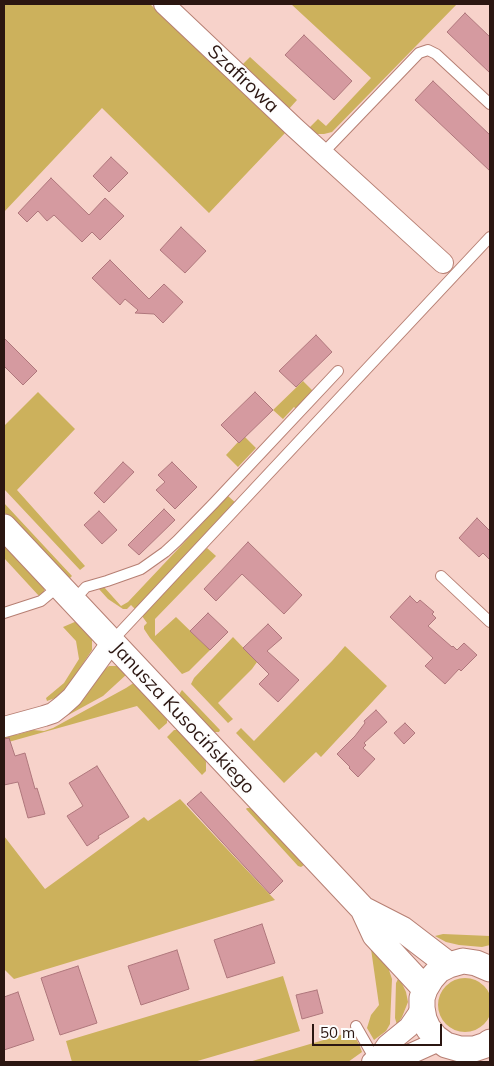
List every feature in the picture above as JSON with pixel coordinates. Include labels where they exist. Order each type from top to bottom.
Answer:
[{"type":"street","name":"Szafirowa","points":[[164,4],[443,263]]},
{"type":"street","name":"Janusza Kusocińskiego","points":[[4,527],[363,909],[375,935],[423,998]]},
{"type":"street","points":[[4,727],[44,716],[62,706],[76,693],[112,642]]},
{"type":"street","name":"Janusza Kusocińskiego","points":[[363,909],[402,928],[450,965]]},
{"type":"street","points":[[374,1061],[387,1044],[409,1027],[431,979],[439,970],[463,962],[476,963],[490,968]]},
{"type":"street","points":[[423,998],[424,1019],[428,1028],[440,1041],[460,1049],[483,1051]]},
{"type":"street","points":[[374,1061],[408,1055],[440,1041]]},
{"type":"lane","points":[[323,153],[419,53],[428,50],[436,54],[490,104]]},
{"type":"lane","points":[[112,642],[490,237]]},
{"type":"lane","points":[[4,613],[141,569],[177,541],[338,371]]},
{"type":"lane","points":[[441,576],[490,622]]},
{"type":"lane","points":[[356,1026],[374,1061]]},
{"type":"shaded area","points":[[4,4],[150,4],[285,133],[209,213],[102,108],[4,212]]},
{"type":"shaded area","points":[[291,4],[457,4],[332,132],[316,134],[309,128],[318,119],[326,126],[371,78]]},
{"type":"shaded area","points":[[250,57],[297,100],[288,110],[242,65]]},
{"type":"shaded area","points":[[303,381],[313,391],[296,409],[294,407],[283,419],[273,410]]},
{"type":"shaded area","points":[[38,392],[75,429],[17,490],[85,566],[80,570],[4,489],[4,426]]},
{"type":"shaded area","points":[[245,437],[256,448],[238,467],[226,455]]},
{"type":"shaded area","points":[[228,496],[237,504],[136,610],[131,605],[127,609],[123,609],[108,599],[98,588],[104,587],[121,606],[128,602]]},
{"type":"shaded area","points":[[4,503],[72,576],[70,578],[65,577],[4,512]]},
{"type":"shaded area","points":[[4,543],[44,586],[44,592],[39,596],[4,558]]},
{"type":"shaded area","points":[[207,548],[216,556],[155,619],[155,636],[176,617],[210,650],[189,671],[182,674],[150,638],[144,629],[147,623],[142,616]]},
{"type":"shaded area","points":[[77,621],[92,637],[92,650],[68,686],[58,697],[47,701],[46,698],[64,683],[79,659],[76,641],[63,627]]},
{"type":"shaded area","points":[[233,637],[257,662],[218,703],[233,719],[228,723],[191,684],[194,678]]},
{"type":"shaded area","points":[[345,646],[387,686],[321,757],[316,752],[284,783],[236,733],[241,728],[254,741]]},
{"type":"shaded area","points":[[109,666],[117,666],[127,674],[103,696],[61,719],[82,701],[100,675]]},
{"type":"shaded area","points":[[135,682],[167,717],[167,723],[159,730],[137,706],[5,743],[4,735],[15,732],[16,735],[33,730],[44,731],[53,728]]},
{"type":"shaded area","points":[[182,690],[220,730],[219,732],[213,732],[180,699]]},
{"type":"shaded area","points":[[174,730],[180,730],[204,756],[206,771],[202,775],[167,737]]},
{"type":"shaded area","points":[[180,799],[275,900],[14,979],[4,969],[4,836],[45,889],[144,817],[148,821]]},
{"type":"shaded area","points":[[247,808],[253,808],[304,865],[298,866]]},
{"type":"shaded area","points":[[443,934],[490,936],[490,945],[482,947],[459,945],[446,942],[435,936]]},
{"type":"shaded area","points":[[371,949],[391,968],[389,970],[392,979],[390,1024],[386,1031],[374,1040],[367,1028],[371,1015],[379,1005]]},
{"type":"shaded area","points":[[283,976],[300,1031],[194,1062],[72,1062],[66,1041]]},
{"type":"shaded area","points":[[399,977],[406,992],[408,1002],[397,1025],[395,1018],[396,983]]},
{"type":"shaded area","points":[[460,978],[470,978],[484,986],[490,995],[492,1005],[490,1015],[484,1024],[470,1032],[460,1032],[450,1027],[443,1020],[438,1010],[438,1000],[443,990],[450,983]]},
{"type":"shaded area","points":[[344,1034],[351,1034],[355,1037],[362,1052],[348,1062],[249,1062]]},
{"type":"building","points":[[465,13],[490,37],[490,73],[447,32]]},
{"type":"building","points":[[304,35],[352,81],[334,100],[285,55]]},
{"type":"building","points":[[433,81],[490,135],[490,171],[415,100]]},
{"type":"building","points":[[111,157],[128,173],[109,192],[93,176]]},
{"type":"building","points":[[51,178],[89,215],[105,198],[124,216],[100,240],[92,232],[82,242],[54,215],[47,221],[38,211],[27,222],[18,213]]},
{"type":"building","points":[[181,227],[206,251],[185,273],[160,250]]},
{"type":"building","points":[[110,260],[149,299],[164,284],[183,302],[163,323],[154,314],[135,313],[138,310],[125,299],[120,305],[92,278]]},
{"type":"building","points":[[316,335],[332,352],[296,387],[279,371]]},
{"type":"building","points":[[4,338],[37,371],[23,385],[4,366]]},
{"type":"building","points":[[255,392],[273,410],[239,443],[221,425]]},
{"type":"building","points":[[123,462],[134,472],[104,503],[94,493]]},
{"type":"building","points":[[172,462],[197,487],[175,509],[156,490],[165,482],[158,475]]},
{"type":"building","points":[[164,509],[175,520],[139,555],[128,545]]},
{"type":"building","points":[[99,511],[117,530],[102,544],[84,525]]},
{"type":"building","points":[[477,518],[490,531],[490,560],[483,553],[479,557],[459,538]]},
{"type":"building","points":[[248,542],[302,595],[284,614],[242,574],[216,601],[204,589]]},
{"type":"building","points":[[410,596],[417,603],[420,600],[434,612],[432,614],[436,618],[428,626],[457,650],[464,643],[477,655],[461,671],[459,669],[445,684],[425,666],[433,658],[390,617]]},
{"type":"building","points":[[208,613],[228,632],[210,650],[190,631]]},
{"type":"building","points":[[268,624],[282,638],[267,651],[299,680],[278,702],[259,684],[269,674],[243,648]]},
{"type":"building","points":[[376,710],[387,722],[364,743],[366,745],[363,748],[375,759],[358,777],[337,754],[355,736],[365,723],[364,721]]},
{"type":"building","points":[[405,723],[415,733],[404,744],[394,733]]},
{"type":"building","points":[[9,738],[15,756],[25,753],[35,789],[37,788],[45,814],[28,818],[18,782],[4,785],[4,739]]},
{"type":"building","points":[[97,766],[129,817],[98,836],[99,838],[87,846],[67,816],[83,806],[69,783]]},
{"type":"building","points":[[201,792],[283,881],[270,894],[187,804]]},
{"type":"building","points":[[262,924],[275,963],[227,978],[214,940]]},
{"type":"building","points":[[177,950],[189,989],[141,1005],[128,966]]},
{"type":"building","points":[[78,966],[97,1023],[60,1035],[41,978]]},
{"type":"building","points":[[317,990],[323,1013],[302,1019],[296,995]]},
{"type":"building","points":[[18,992],[34,1040],[4,1050],[4,997]]}]
